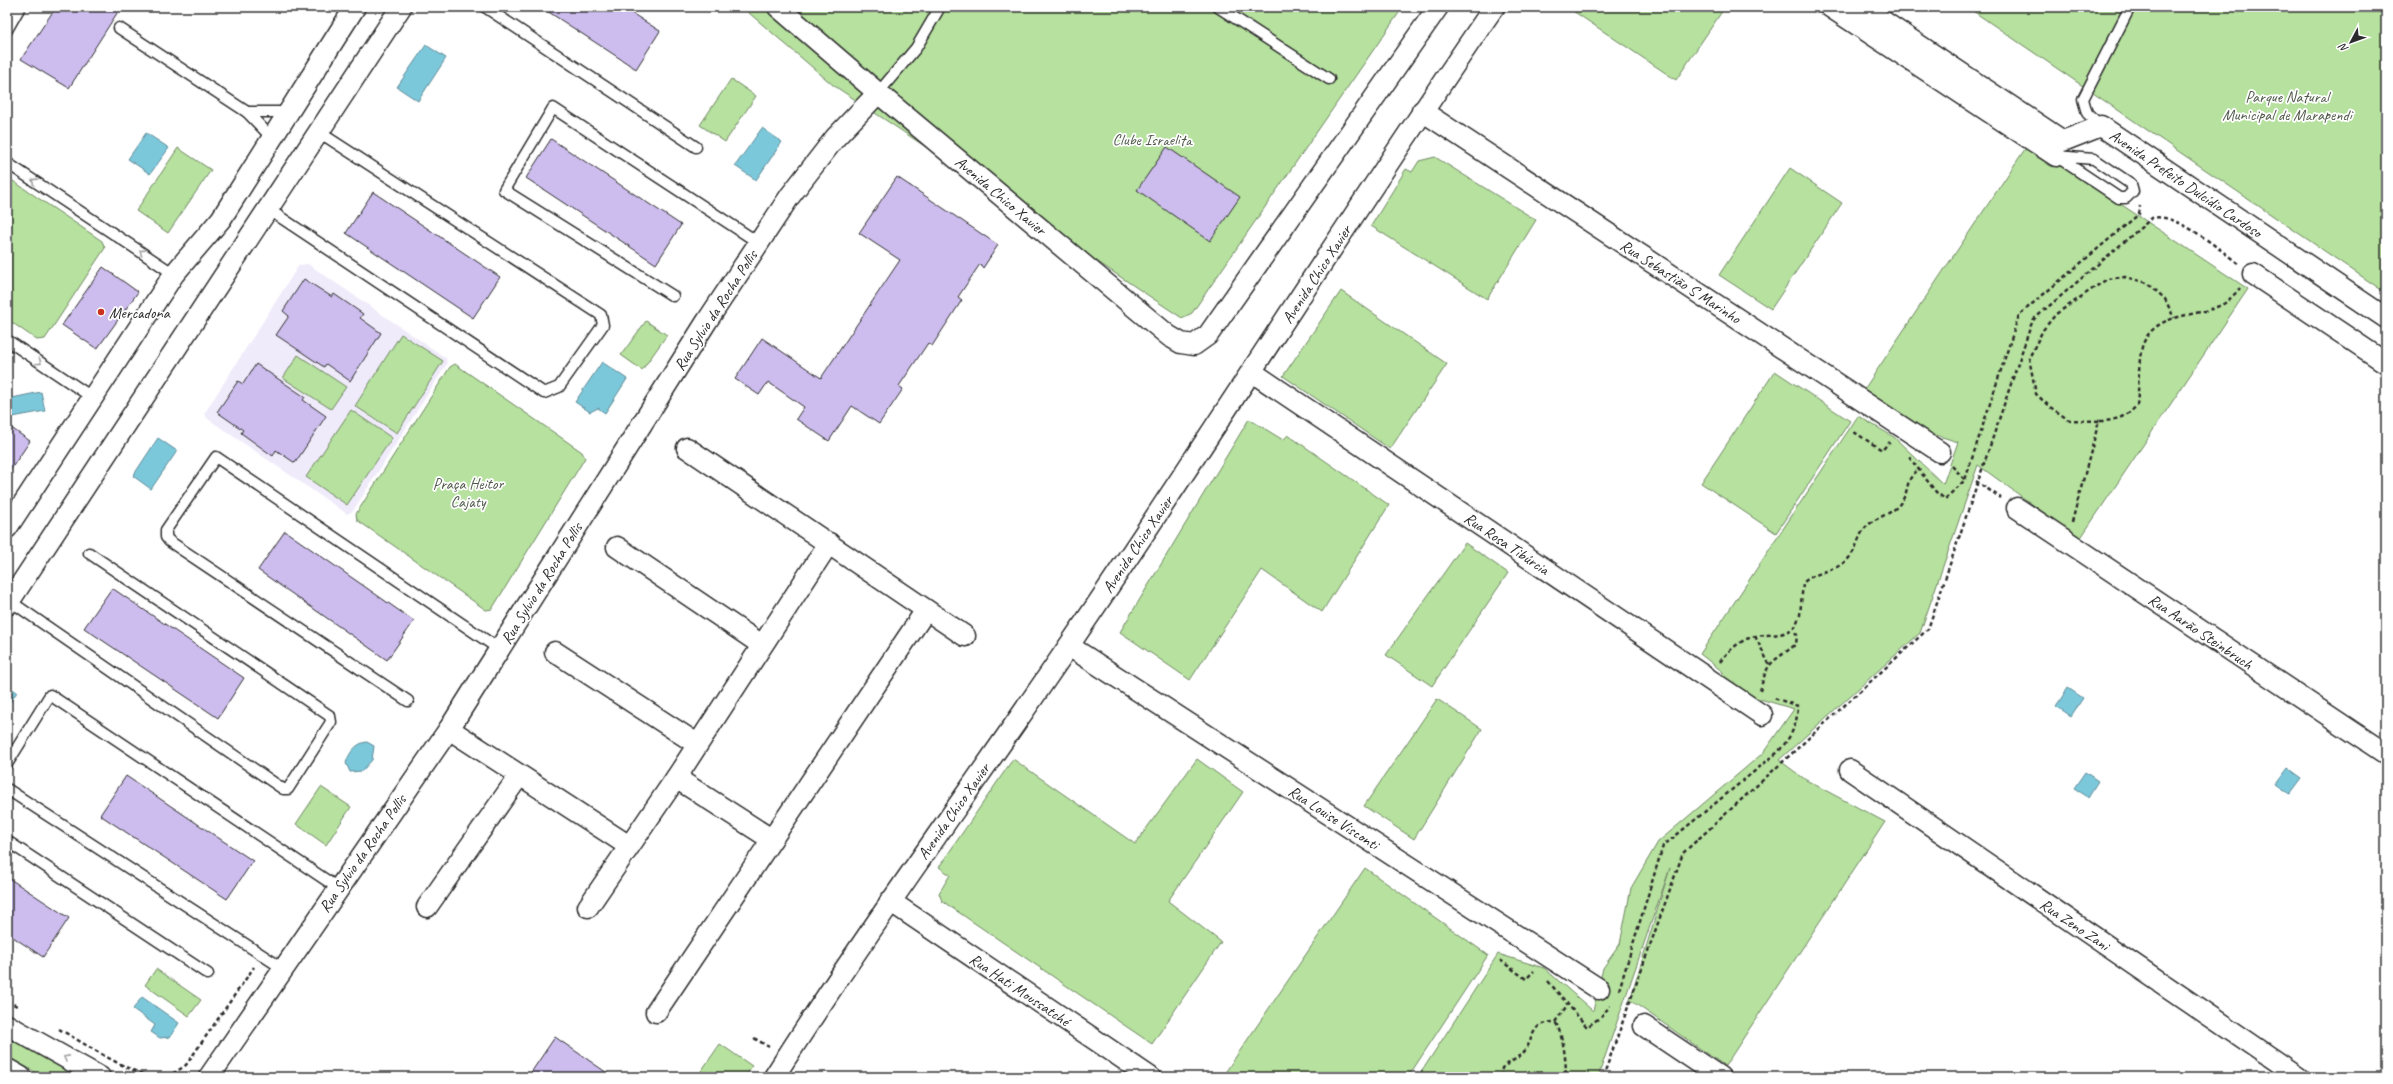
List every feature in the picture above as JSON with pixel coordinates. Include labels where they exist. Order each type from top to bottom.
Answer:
[{"type":"street","points":[[8,524],[174,274],[221,219],[355,7]]},
{"type":"street","points":[[8,603],[401,7]]},
{"type":"street","name":"Avenida Chico Xavier","points":[[778,7],[878,93],[1169,336],[1181,343],[1194,344],[1208,335],[1438,7]]},
{"type":"street","name":"Avenida Chico Xavier","points":[[774,1077],[890,901],[1069,646],[1252,372],[1422,111],[1494,7]]},
{"type":"street","points":[[1830,7],[2056,156]]},
{"type":"street","name":"Avenida Prefeito Dulcídio Cardoso","points":[[1862,7],[2063,140],[2101,126],[2386,318]]},
{"type":"street","name":"Rua Sylvio da Rocha Pollis","points":[[209,1077],[282,968],[449,729],[706,321],[759,243],[812,166],[878,93]]},
{"type":"street","name":"Rua Sebastião S Marinho","points":[[1422,111],[1940,452]]},
{"type":"street","points":[[2253,274],[2386,363]]},
{"type":"street","name":"Rua Rosa Tibúrcia","points":[[1252,372],[1762,715]]},
{"type":"street","points":[[687,448],[965,636]]},
{"type":"street","name":"Rua Aarão Steinbruch","points":[[2017,508],[2386,754]]},
{"type":"street","points":[[588,907],[676,778],[829,543]]},
{"type":"street","points":[[617,548],[762,645]]},
{"type":"street","points":[[656,1012],[926,610]]},
{"type":"street","name":"Rua Louise Visconti","points":[[1069,646],[1610,994]]},
{"type":"street","points":[[555,652],[698,744]]},
{"type":"street","points":[[449,729],[519,776],[629,846]]},
{"type":"street","name":"Rua Zeno Zani","points":[[1850,770],[2299,1077]]},
{"type":"street","points":[[427,907],[519,776]]},
{"type":"street","points":[[676,778],[771,839]]},
{"type":"street","name":"Rua Hati Moussatché","points":[[890,901],[1150,1077]]},
{"type":"street","points":[[7,1025],[100,1077]]},
{"type":"street","points":[[1644,1026],[1720,1077]]},
{"type":"street","points":[[7,1069],[21,1077]]},
{"type":"lane","points":[[7,30],[20,7]]},
{"type":"lane","points":[[485,7],[696,147]]},
{"type":"lane","points":[[878,93],[916,48],[940,7]]},
{"type":"lane","points":[[1218,7],[1328,79]]},
{"type":"lane","points":[[2101,126],[2087,113],[2083,99],[2130,7]]},
{"type":"lane","points":[[118,28],[247,112],[272,138]]},
{"type":"lane","points":[[674,296],[504,190],[553,108],[759,243]]},
{"type":"lane","points":[[247,112],[288,112]]},
{"type":"lane","points":[[268,209],[544,393],[559,387],[603,325],[601,315],[319,132]]},
{"type":"lane","points":[[2056,156],[2094,159],[2131,184],[2133,191],[2126,198],[2119,198],[2056,156]]},
{"type":"lane","points":[[7,163],[174,274]]},
{"type":"lane","points":[[7,340],[93,398]]},
{"type":"lane","points":[[408,701],[169,541],[166,537],[166,530],[216,457],[499,649]]},
{"type":"lane","points":[[8,603],[283,789],[288,788],[331,722],[330,716],[89,553]]},
{"type":"lane","points":[[7,764],[50,696],[338,888]]},
{"type":"lane","points":[[7,789],[282,968]]},
{"type":"lane","points":[[7,841],[208,974]]},
{"type":"path","points":[[1906,453],[1920,469],[1936,492],[1945,499],[1965,480],[2019,315],[2139,214],[2140,203],[2130,195]]},
{"type":"path","points":[[1603,1077],[1683,853],[1924,635],[1928,629],[1976,482],[2034,319],[2152,218],[2168,218],[2179,223],[2253,274],[2225,303],[2204,311],[2174,318],[2167,319],[2150,332],[2143,345],[2137,405],[2132,412],[2114,421],[2069,420],[2050,407],[2036,394],[2029,358],[2043,330],[2056,314],[2107,279],[2125,277],[2148,283],[2165,299],[2174,318]]},
{"type":"path","points":[[2066,541],[2099,421]]},
{"type":"path","points":[[1854,432],[1882,450],[1891,441],[1896,443]]},
{"type":"path","points":[[1720,662],[1741,642],[1755,636],[1775,636],[1793,629],[1800,615],[1803,583],[1810,577],[1832,570],[1848,560],[1866,527],[1886,515],[1901,502],[1907,481],[1911,475],[1920,469]]},
{"type":"path","points":[[1976,482],[2017,508]]},
{"type":"path","points":[[1765,695],[1759,693],[1765,670],[1769,664],[1796,644],[1797,635],[1793,629]]},
{"type":"path","points":[[1755,636],[1769,664]]},
{"type":"path","points":[[1715,658],[1726,666]]},
{"type":"path","points":[[1545,977],[1587,1027],[1602,1016],[1663,846],[1778,752],[1789,739],[1797,724],[1798,706],[1772,697]]},
{"type":"path","points":[[56,1027],[132,1069],[154,1077],[170,1075],[186,1065],[262,956]]},
{"type":"path","points":[[1500,960],[1526,979],[1538,970]]},
{"type":"path","points":[[7,1001],[21,1008]]},
{"type":"path","points":[[1554,1022],[1568,1004]]},
{"type":"path","points":[[1501,1077],[1502,1068],[1521,1055],[1537,1027],[1544,1022],[1554,1022]]},
{"type":"path","points":[[1554,1022],[1560,1032],[1566,1060],[1565,1077]]},
{"type":"shaded area","points":[[308,264],[446,358],[447,364],[353,511],[347,514],[208,419],[204,414],[299,265]]},
{"type":"green space","name":"Clube Israelita","points":[[742,7],[1403,7],[1192,313],[1182,318],[833,85]]},
{"type":"green space","points":[[1567,7],[1725,7],[1676,80]]},
{"type":"green space","name":"Parque Natural Municipal de Marapendi","points":[[1967,7],[2386,7],[2386,293]]},
{"type":"green space","points":[[731,79],[756,96],[725,142],[700,125]]},
{"type":"green space","points":[[2029,143],[2248,289],[2080,539],[1978,465],[1920,633],[1779,760],[1806,780],[1885,822],[1725,1066],[1630,1000],[1670,868],[1598,1077],[1418,1077],[1498,954],[1544,968],[1593,1011],[1603,968],[1620,944],[1631,888],[1658,842],[1763,753],[1794,709],[1733,691],[1721,682],[1723,672],[1700,654],[1858,416],[1894,437],[1943,484],[1958,442],[1920,430],[1863,391]]},
{"type":"green space","points":[[178,148],[211,170],[168,233],[136,211]]},
{"type":"green space","points":[[1435,157],[1536,220],[1487,299],[1371,226],[1406,169],[1412,172],[1419,161]]},
{"type":"green space","points":[[1790,168],[1842,203],[1771,309],[1719,275]]},
{"type":"green space","points":[[7,177],[102,241],[105,248],[45,339],[37,340],[7,319]]},
{"type":"green space","points":[[1341,291],[1447,364],[1390,449],[1283,376]]},
{"type":"green space","points":[[646,321],[667,335],[642,370],[621,355]]},
{"type":"green space","points":[[401,334],[443,361],[397,433],[355,406]]},
{"type":"green space","points":[[298,355],[346,387],[331,409],[283,378]]},
{"type":"green space","name":"Praça Heitor Cajaty","points":[[455,364],[582,452],[585,458],[492,609],[486,610],[357,520],[356,514],[450,367]]},
{"type":"green space","points":[[1775,371],[1850,421],[1776,533],[1701,483]]},
{"type":"green space","points":[[351,410],[392,438],[347,505],[306,477]]},
{"type":"green space","points":[[1249,419],[1283,440],[1288,435],[1389,505],[1322,612],[1262,570],[1190,680],[1120,632]]},
{"type":"green space","points":[[1465,543],[1508,573],[1432,686],[1386,655]]},
{"type":"green space","points":[[1437,699],[1482,729],[1414,839],[1364,806]]},
{"type":"green space","points":[[1013,759],[1135,844],[1197,759],[1243,792],[1168,901],[1221,942],[1152,1044],[942,901],[939,893],[950,875],[939,867]]},
{"type":"green space","points":[[321,787],[351,807],[326,845],[296,824]]},
{"type":"green space","points":[[1365,868],[1488,955],[1408,1077],[1222,1077]]},
{"type":"green space","points":[[156,969],[201,1000],[189,1016],[145,985]]},
{"type":"green space","points":[[7,1037],[77,1077],[44,1077],[7,1056]]},
{"type":"green space","points":[[720,1044],[752,1066],[745,1077],[697,1077]]},
{"type":"water","points":[[426,45],[446,58],[418,101],[397,87]]},
{"type":"water","points":[[762,128],[782,142],[756,180],[735,166]]},
{"type":"water","points":[[146,133],[169,148],[150,174],[128,159]]},
{"type":"water","points":[[602,362],[627,379],[605,413],[598,408],[590,412],[575,402]]},
{"type":"water","points":[[41,392],[45,411],[7,418],[7,399]]},
{"type":"water","points":[[158,438],[177,451],[151,489],[133,476]]},
{"type":"water","points":[[7,685],[17,692],[7,707]]},
{"type":"water","points":[[2068,688],[2083,698],[2071,716],[2056,706]]},
{"type":"water","points":[[367,742],[374,746],[372,760],[362,771],[350,772],[346,763],[349,756],[356,746]]},
{"type":"water","points":[[2288,768],[2302,778],[2290,794],[2276,784]]},
{"type":"water","points":[[2085,772],[2098,781],[2088,797],[2074,788]]},
{"type":"water","points":[[142,997],[179,1023],[170,1037],[160,1038],[151,1032],[155,1025],[133,1009]]},
{"type":"building","points":[[56,7],[121,7],[69,88],[21,59]]},
{"type":"building","points":[[541,7],[622,7],[660,31],[636,69]]},
{"type":"building","points":[[551,139],[681,225],[656,264],[526,178]]},
{"type":"building","points":[[1167,147],[1240,197],[1210,241],[1137,190]]},
{"type":"building","points":[[897,177],[998,245],[983,268],[980,264],[958,297],[962,300],[932,346],[928,343],[899,386],[903,389],[879,424],[852,406],[829,441],[796,419],[804,407],[768,382],[759,395],[735,379],[762,338],[821,378],[900,260],[859,233]]},
{"type":"building","points":[[373,192],[500,277],[473,318],[346,233]]},
{"type":"building","points":[[103,267],[138,292],[97,349],[62,325]]},
{"type":"building","points":[[304,279],[332,297],[334,294],[363,314],[360,318],[381,333],[350,381],[326,364],[324,367],[276,335],[289,316],[283,311]]},
{"type":"building","points":[[256,364],[305,397],[303,400],[326,416],[295,463],[276,450],[273,456],[241,433],[243,430],[217,412],[238,381],[243,384]]},
{"type":"building","points":[[7,425],[30,441],[7,475]]},
{"type":"building","points":[[285,531],[414,621],[387,660],[258,570]]},
{"type":"building","points":[[112,588],[244,678],[218,718],[84,628]]},
{"type":"building","points":[[126,776],[253,861],[227,899],[100,815]]},
{"type":"building","points":[[7,877],[69,918],[43,957],[7,933]]},
{"type":"building","points":[[555,1037],[613,1077],[528,1077]]},
{"type":"place","name":"Mercadona","points":[[101,312]]}]
